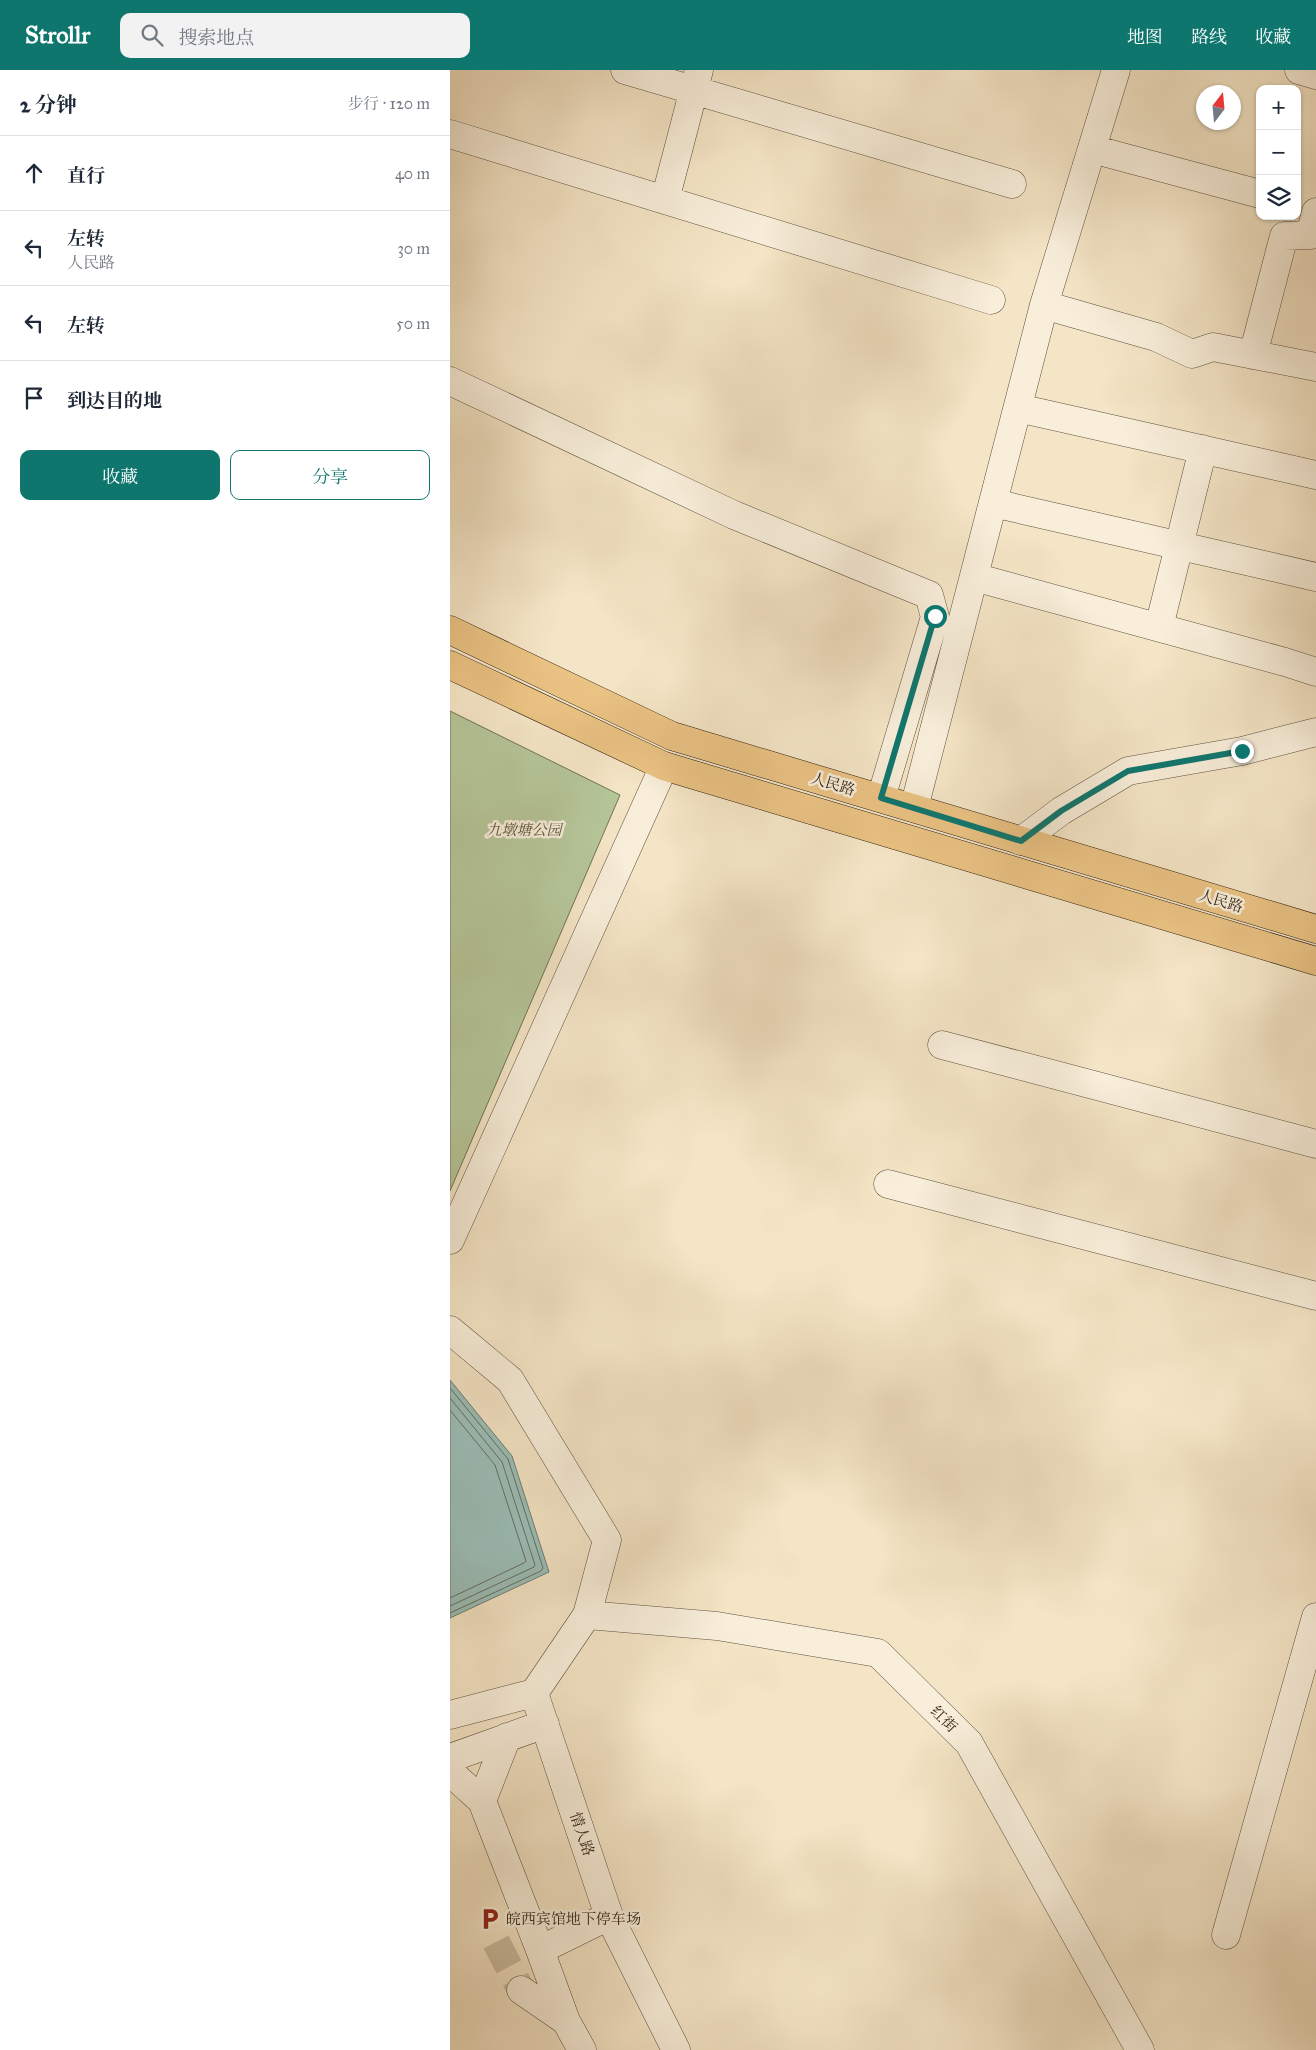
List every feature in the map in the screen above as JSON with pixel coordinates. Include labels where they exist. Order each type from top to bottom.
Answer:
[{"type":"main road","name":"人民路","points":[[450,630],[672,736],[1316,929]]},
{"type":"main road","name":"人民路","points":[[450,665],[664,766],[1316,962]]},
{"type":"street","points":[[625,70],[1012,184]]},
{"type":"street","points":[[665,200],[699,70]]},
{"type":"street","points":[[914,808],[1044,305],[1116,70]]},
{"type":"street","points":[[1299,70],[1316,75]]},
{"type":"street","points":[[450,134],[991,300]]},
{"type":"street","points":[[1092,149],[1256,193]]},
{"type":"street","points":[[1301,203],[1316,207]]},
{"type":"street","points":[[1253,354],[1284,236],[1310,235],[1316,212]]},
{"type":"street","points":[[1044,305],[1156,337],[1192,354],[1213,347],[1316,367]]},
{"type":"street","points":[[450,381],[734,515],[929,595],[935,616],[881,798]]},
{"type":"street","points":[[1018,408],[1316,474]]},
{"type":"street","points":[[1159,627],[1203,449]]},
{"type":"street","points":[[993,503],[1316,577]]},
{"type":"street","points":[[974,577],[1316,672]]},
{"type":"street","points":[[1021,841],[1061,811],[1128,771],[1242,751],[1316,732]]},
{"type":"street","points":[[450,1240],[664,766]]},
{"type":"street","points":[[942,1045],[1316,1144]]},
{"type":"street","points":[[888,1184],[1316,1296]]},
{"type":"street","points":[[450,1330],[510,1380],[607,1540],[587,1616],[534,1693],[450,1715]]},
{"type":"street","name":"红街","points":[[587,1616],[717,1626],[878,1653],[968,1744],[1140,2050]]},
{"type":"street","points":[[1226,1935],[1316,1617]]},
{"type":"street","name":"情人路","points":[[534,1693],[609,1916],[676,2050]]},
{"type":"street","points":[[450,1758],[545,1724]]},
{"type":"street","points":[[482,1801],[507,1737]]},
{"type":"street","points":[[450,1772],[482,1801],[566,2021],[582,2050]]},
{"type":"street","points":[[540,1950],[609,1916]]},
{"type":"street","points":[[521,1990],[566,2021]]},
{"type":"green space","name":"九墩塘公园","points":[[450,711],[620,795],[450,1191]]},
{"type":"water","points":[[450,1380],[512,1456],[549,1572],[450,1618]]},
{"type":"tunnel","points":[[496,1942],[521,1990]]},
{"type":"place","name":"皖西宾馆地下停车场","points":[[490,1919]]},
{"type":"route","points":[[935,616],[881,798],[1021,841],[1061,811],[1128,771],[1242,751]]}]
